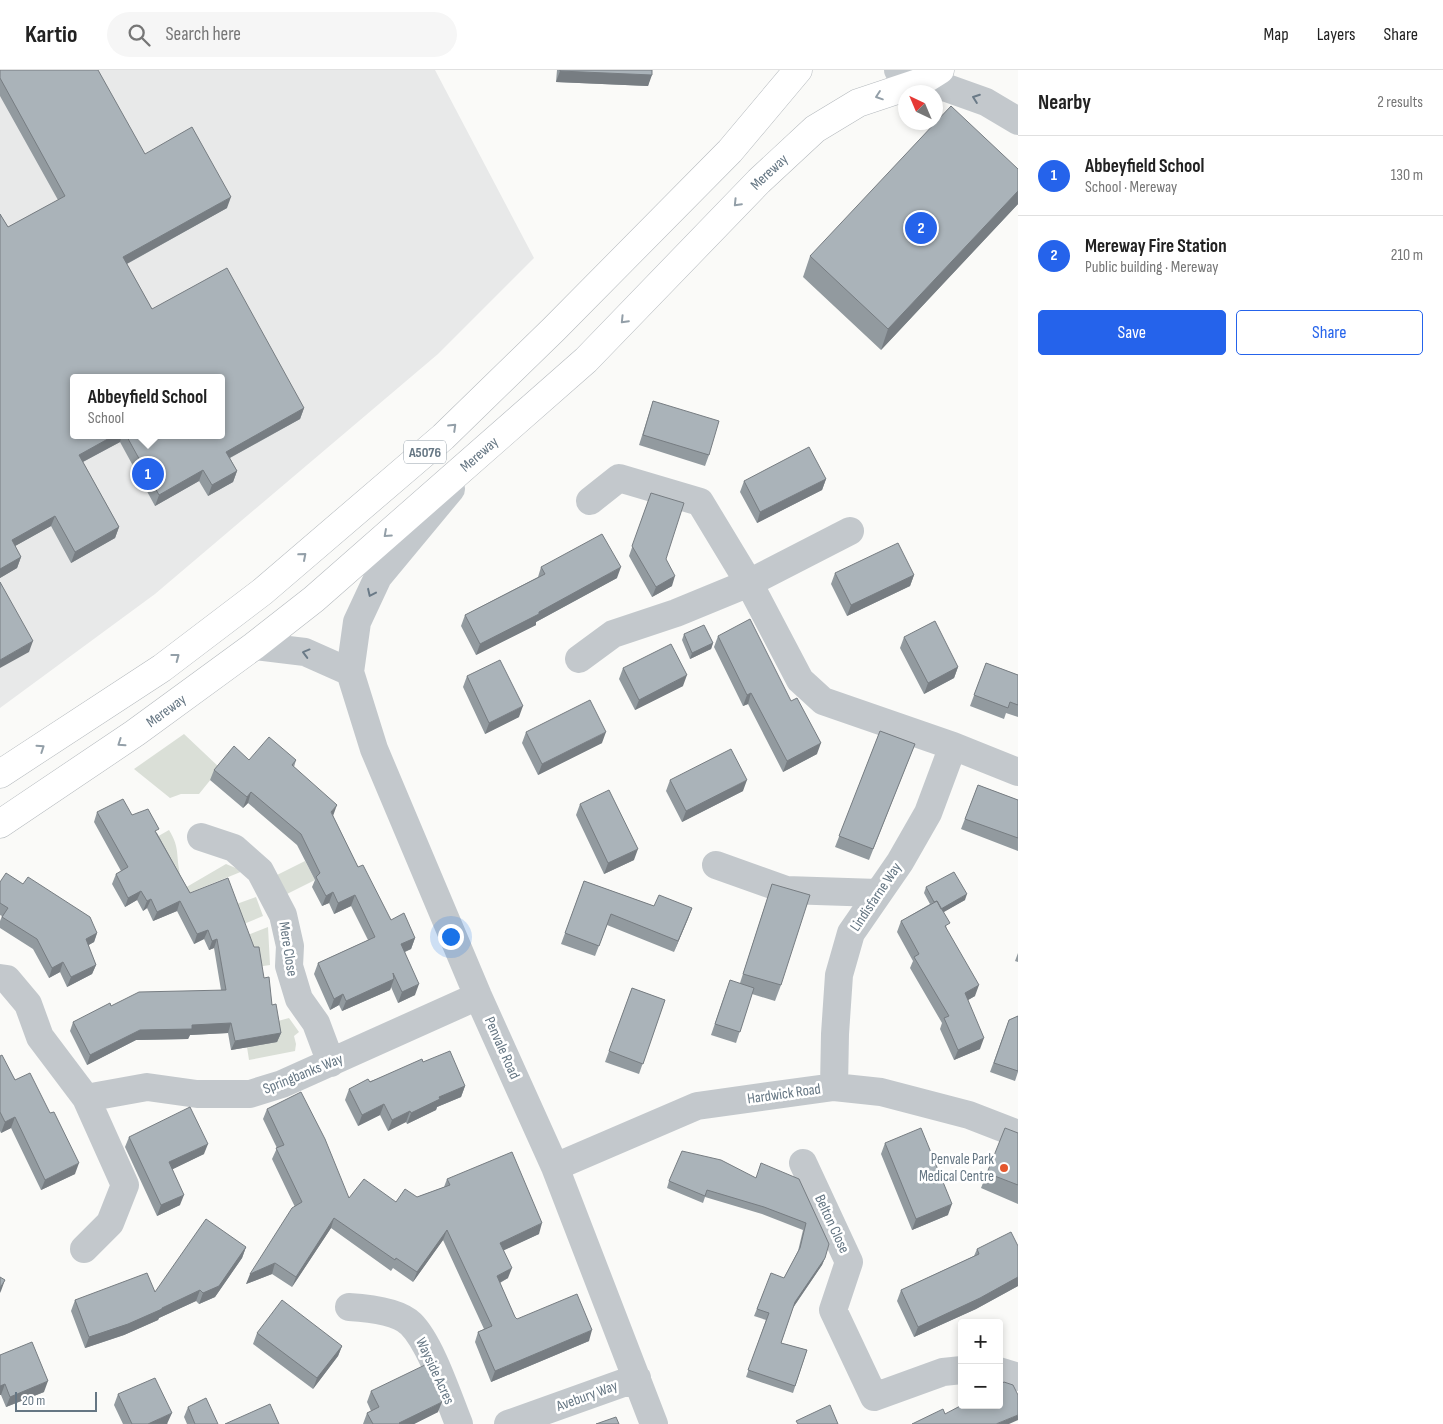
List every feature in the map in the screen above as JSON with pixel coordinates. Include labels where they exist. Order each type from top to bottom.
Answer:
[{"type":"highway","name":"A5076","points":[[0,774],[162,668],[262,592],[442,437],[554,329],[730,151],[798,70]]},
{"type":"highway","name":"Mereway","points":[[0,824],[135,733],[254,646],[314,599],[586,360],[758,181],[815,129],[858,103],[919,74]]},
{"type":"street","points":[[919,74],[944,87],[986,102],[1018,121]]},
{"type":"street","points":[[254,646],[305,652],[350,672],[357,622],[378,577],[488,445]]},
{"type":"street","points":[[590,502],[619,478],[700,502],[749,583],[800,680],[823,701],[953,746],[1018,772]]},
{"type":"street","points":[[579,660],[612,634],[676,613],[749,583],[850,531]]},
{"type":"street","name":"Penvale Road","points":[[350,672],[374,749],[478,996],[555,1167],[654,1424]]},
{"type":"street","name":"Lindisfarne Way","points":[[834,1087],[834,1034],[839,976],[851,932],[900,862],[928,813],[953,746]]},
{"type":"street","name":"Mere Close","points":[[201,838],[234,848],[260,871],[283,915],[290,946],[288,966],[299,999],[316,1023],[331,1063]]},
{"type":"street","points":[[716,865],[786,890],[878,893]]},
{"type":"street","points":[[0,978],[7,979],[28,1004],[40,1036],[86,1098],[125,1185],[110,1223],[84,1249]]},
{"type":"street","name":"Springbanks Way","points":[[86,1098],[147,1087],[197,1094],[250,1094],[282,1084],[331,1063],[478,996]]},
{"type":"street","name":"Hardwick Road","points":[[555,1167],[697,1106],[834,1087],[881,1092],[969,1115],[1018,1134]]},
{"type":"street","name":"Belton Close","points":[[803,1163],[849,1262],[833,1310],[874,1397],[943,1372],[958,1370]]},
{"type":"street","name":"Wayside Acres","points":[[349,1307],[375,1308],[410,1323],[427,1350],[459,1424]]},
{"type":"street","points":[[1003,1372],[1018,1377]]},
{"type":"street","name":"Avebury Way","points":[[508,1424],[637,1378]]},
{"type":"shaded area","points":[[0,70],[435,70],[534,258],[438,354],[155,594],[0,708]]},
{"type":"shaded area","points":[[184,734],[220,768],[199,794],[181,794],[170,798],[134,769]]},
{"type":"shaded area","points":[[169,830],[175,843],[181,877],[155,838]]},
{"type":"shaded area","points":[[305,861],[315,880],[287,894],[277,875]]},
{"type":"shaded area","points":[[226,864],[243,871],[179,897],[178,892]]},
{"type":"shaded area","points":[[256,897],[263,916],[239,926],[231,906]]},
{"type":"shaded area","points":[[268,927],[270,965],[257,967],[235,940]]},
{"type":"shaded area","points":[[289,1018],[299,1032],[294,1036],[295,1051],[249,1060],[247,1047],[278,1021]]},
{"type":"building","points":[[0,70],[98,70],[145,154],[192,127],[231,197],[123,257],[152,309],[227,268],[304,408],[226,452],[237,471],[212,485],[203,470],[159,495],[128,439],[225,439],[225,374],[70,374],[70,439],[108,439],[79,455],[119,527],[75,552],[55,516],[12,540],[21,557],[0,569],[0,214],[8,227],[65,196],[0,78]]},
{"type":"building","points":[[652,70],[652,75],[560,71]]},
{"type":"building","points":[[951,106],[1018,169],[1018,191],[888,329],[810,256],[928,130],[943,130],[943,115]]},
{"type":"building","points":[[653,401],[719,421],[709,455],[643,435]]},
{"type":"building","points":[[809,447],[826,479],[760,512],[744,481]]},
{"type":"building","points":[[651,493],[684,503],[666,559],[675,576],[656,587],[632,546]]},
{"type":"building","points":[[602,534],[621,567],[539,612],[539,614],[480,644],[465,615],[545,574],[541,567]]},
{"type":"building","points":[[898,543],[914,575],[851,605],[835,573]]},
{"type":"building","points":[[0,582],[33,641],[0,660]]},
{"type":"building","points":[[750,619],[791,701],[797,698],[821,743],[787,761],[751,693],[747,695],[718,636]]},
{"type":"building","points":[[935,621],[958,667],[928,683],[904,637]]},
{"type":"building","points":[[704,625],[713,643],[692,653],[684,634]]},
{"type":"building","points":[[671,644],[687,675],[639,700],[623,668]]},
{"type":"building","points":[[500,660],[523,706],[489,723],[467,676]]},
{"type":"building","points":[[986,663],[1018,675],[1018,705],[1010,702],[1008,708],[974,695]]},
{"type":"building","points":[[590,700],[606,732],[542,764],[526,732]]},
{"type":"building","points":[[880,731],[915,744],[873,849],[839,836]]},
{"type":"building","points":[[269,737],[296,760],[292,765],[337,805],[331,812],[358,867],[363,865],[391,920],[404,913],[415,938],[401,944],[419,984],[402,992],[393,973],[394,979],[346,1001],[343,994],[334,999],[318,963],[375,937],[355,895],[338,903],[333,892],[326,896],[316,877],[320,873],[301,834],[251,792],[247,797],[214,770],[234,746],[249,760]]},
{"type":"building","points":[[731,749],[747,780],[686,811],[670,780]]},
{"type":"building","points":[[978,785],[1018,800],[1018,838],[965,819]]},
{"type":"building","points":[[609,790],[638,849],[608,863],[580,804]]},
{"type":"building","points":[[123,799],[132,815],[148,809],[159,829],[155,831],[190,893],[228,878],[254,947],[259,947],[264,978],[269,977],[272,1005],[276,1004],[281,1033],[235,1041],[231,1023],[192,1025],[192,1029],[140,1030],[90,1055],[73,1022],[110,1003],[111,1006],[139,992],[226,990],[217,939],[212,941],[208,930],[197,934],[180,901],[157,912],[151,899],[147,901],[141,891],[128,898],[116,874],[128,867],[97,812]]},
{"type":"building","points":[[954,872],[967,894],[941,909],[937,901],[934,902],[926,887]]},
{"type":"building","points":[[6,873],[23,884],[28,877],[90,917],[97,933],[86,939],[96,965],[71,977],[63,962],[52,968],[37,939],[2,917],[8,908],[0,903],[0,882]]},
{"type":"building","points":[[584,881],[654,906],[659,895],[692,908],[678,941],[611,914],[599,946],[565,933]]},
{"type":"building","points":[[772,884],[810,895],[781,985],[743,974]]},
{"type":"building","points":[[937,901],[950,923],[945,926],[979,985],[965,993],[984,1038],[958,1050],[944,1018],[949,1016],[914,957],[919,954],[901,921]]},
{"type":"building","points":[[730,980],[754,988],[740,1032],[715,1024]]},
{"type":"building","points":[[632,988],[665,1000],[643,1064],[609,1051]]},
{"type":"building","points":[[1018,1016],[1018,1071],[994,1063],[1009,1020]]},
{"type":"building","points":[[450,1051],[465,1086],[439,1097],[440,1099],[411,1113],[410,1111],[392,1120],[384,1104],[362,1115],[349,1089],[368,1079],[370,1082],[422,1059],[423,1062]]},
{"type":"building","points":[[2,1055],[15,1080],[30,1073],[50,1113],[54,1112],[79,1163],[45,1180],[15,1117],[5,1122],[0,1112],[0,1056]]},
{"type":"building","points":[[301,1092],[325,1139],[349,1198],[364,1179],[396,1202],[405,1189],[417,1197],[450,1185],[447,1179],[512,1152],[542,1223],[500,1243],[512,1268],[497,1276],[515,1317],[517,1319],[577,1294],[592,1330],[495,1371],[478,1332],[492,1326],[447,1230],[417,1272],[396,1258],[395,1260],[334,1218],[296,1277],[275,1263],[250,1274],[292,1208],[302,1202],[276,1148],[284,1145],[267,1109]]},
{"type":"building","points":[[190,1107],[208,1144],[169,1162],[184,1195],[161,1205],[129,1137]]},
{"type":"building","points":[[921,1128],[952,1204],[916,1219],[885,1143]]},
{"type":"building","points":[[1005,1128],[1018,1133],[1018,1185],[987,1173]]},
{"type":"building","points":[[682,1151],[721,1160],[756,1178],[761,1163],[799,1179],[829,1244],[825,1258],[795,1302],[781,1343],[807,1350],[795,1386],[748,1370],[769,1313],[757,1309],[771,1273],[784,1278],[800,1248],[806,1223],[764,1207],[707,1190],[705,1196],[669,1181]]},
{"type":"building","points":[[206,1219],[246,1247],[219,1286],[203,1293],[200,1290],[128,1324],[89,1337],[75,1300],[147,1273],[155,1292]]},
{"type":"building","points":[[1011,1232],[1018,1246],[1018,1277],[980,1298],[918,1327],[901,1290],[979,1254],[977,1249]]},
{"type":"building","points":[[0,1277],[5,1280],[0,1288]]},
{"type":"building","points":[[282,1300],[342,1346],[317,1378],[257,1333]]},
{"type":"building","points":[[32,1342],[48,1381],[10,1397],[5,1384],[0,1386],[0,1355]]},
{"type":"building","points":[[427,1364],[442,1402],[400,1424],[373,1424],[367,1413],[379,1407],[371,1391]]},
{"type":"building","points":[[155,1378],[172,1413],[148,1424],[132,1424],[118,1394]]},
{"type":"building","points":[[1003,1383],[1013,1385],[1018,1395],[1018,1415],[996,1424],[912,1424],[943,1409],[945,1414],[958,1407],[958,1409],[1003,1409]]},
{"type":"building","points":[[206,1398],[218,1424],[195,1424],[188,1407]]},
{"type":"building","points":[[270,1404],[279,1424],[225,1424]]},
{"type":"building","points":[[830,1405],[838,1424],[798,1424],[796,1421]]},
{"type":"building","points":[[616,1417],[619,1424],[596,1424]]},
{"type":"place","name":"Mereway Fire Station","points":[[921,228]]},
{"type":"place","name":"Abbeyfield School","points":[[148,474]]},
{"type":"place","name":"Penvale Park Medical Centre","points":[[1004,1168]]}]
